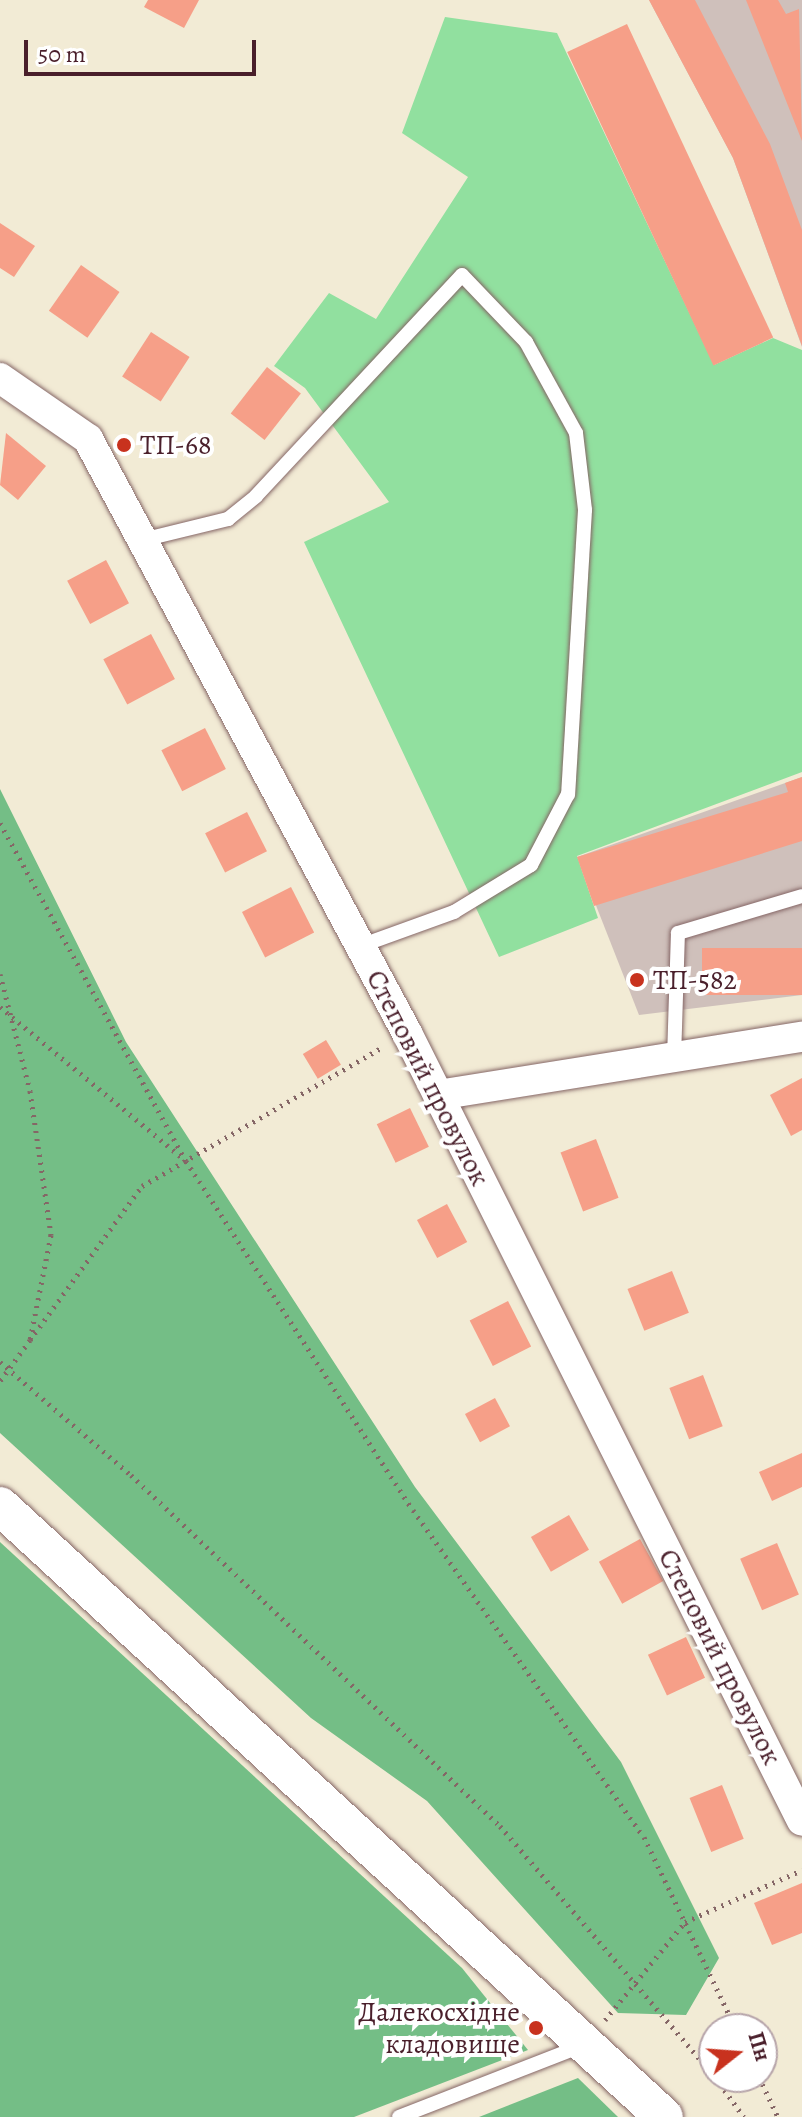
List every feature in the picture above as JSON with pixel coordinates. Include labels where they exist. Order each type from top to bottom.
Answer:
[{"type":"street","name":"Степовий провулок","points":[[0,378],[88,439],[407,1033],[802,1821]]},
{"type":"street","points":[[438,1095],[673,1063],[802,1037]]},
{"type":"street","points":[[0,1506],[664,2117]]},
{"type":"lane","points":[[142,540],[228,519],[256,496],[462,275],[526,342],[576,433],[585,510],[568,794],[531,865],[454,912],[360,946]]},
{"type":"lane","points":[[673,1063],[678,933],[802,896]]},
{"type":"lane","points":[[399,2117],[588,2044]]},
{"type":"path","points":[[0,823],[186,1161],[413,1510],[644,1837],[728,2013]]},
{"type":"path","points":[[0,974],[30,1091],[51,1235],[30,1340]]},
{"type":"path","points":[[0,1007],[186,1161]]},
{"type":"path","points":[[0,1381],[142,1186],[407,1033]]},
{"type":"path","points":[[0,1362],[131,1475],[500,1826],[698,2057]]},
{"type":"path","points":[[588,2044],[633,1982],[685,1922],[802,1870]]},
{"type":"path","points":[[727,2093],[744,2117]]},
{"type":"path","points":[[767,2093],[778,2117]]},
{"type":"shaded area","points":[[649,0],[802,0],[802,347],[733,158]]},
{"type":"shaded area","points":[[802,777],[802,995],[639,1015],[577,857]]},
{"type":"green space","points":[[445,17],[557,33],[714,365],[773,338],[802,350],[802,772],[577,856],[598,918],[499,957],[304,542],[389,502],[305,388],[274,366],[329,293],[376,319],[468,177],[402,133]]},
{"type":"green space","points":[[0,789],[126,1042],[415,1487],[621,1762],[719,1958],[686,2015],[618,2013],[427,1801],[311,1718],[0,1433]]},
{"type":"green space","points":[[0,1542],[462,1968],[528,2050],[354,2117],[0,2117]]},
{"type":"green space","points":[[578,2078],[618,2117],[479,2117]]},
{"type":"building","points":[[148,0],[199,0],[184,28],[144,7]]},
{"type":"building","points":[[649,0],[695,0],[770,144],[802,230],[802,346],[733,158]]},
{"type":"building","points":[[746,0],[778,0],[786,14],[799,9],[802,141]]},
{"type":"building","points":[[627,24],[773,338],[713,365],[567,52]]},
{"type":"building","points":[[0,223],[35,246],[14,277],[0,268]]},
{"type":"building","points":[[81,265],[120,292],[87,338],[49,311]]},
{"type":"building","points":[[151,332],[190,357],[161,402],[122,376]]},
{"type":"building","points":[[267,367],[301,393],[265,440],[231,413]]},
{"type":"building","points":[[6,433],[46,466],[18,500],[0,485]]},
{"type":"building","name":"ТП-68","points":[[123,437],[133,443],[127,454],[116,448]]},
{"type":"building","points":[[106,560],[129,603],[90,624],[67,581]]},
{"type":"building","points":[[151,634],[175,679],[127,704],[103,659]]},
{"type":"building","points":[[205,728],[226,769],[182,791],[161,750]]},
{"type":"building","points":[[802,777],[802,841],[594,906],[577,857],[788,792],[785,783]]},
{"type":"building","points":[[247,812],[267,851],[225,873],[205,833]]},
{"type":"building","points":[[291,887],[314,932],[265,957],[242,912]]},
{"type":"building","points":[[702,948],[802,948],[802,995],[702,995]]},
{"type":"building","name":"ТП-582","points":[[641,972],[646,985],[634,990],[629,977]]},
{"type":"building","points":[[326,1040],[341,1065],[318,1079],[303,1054]]},
{"type":"building","points":[[802,1078],[802,1130],[791,1136],[770,1095]]},
{"type":"building","points":[[410,1108],[429,1147],[396,1163],[377,1124]]},
{"type":"building","points":[[596,1139],[619,1198],[583,1211],[561,1153]]},
{"type":"building","points":[[447,1204],[467,1242],[437,1258],[417,1220]]},
{"type":"building","points":[[672,1271],[689,1313],[644,1331],[627,1289]]},
{"type":"building","points":[[508,1301],[531,1346],[493,1366],[470,1321]]},
{"type":"building","points":[[703,1375],[723,1426],[689,1439],[669,1388]]},
{"type":"building","points":[[495,1398],[510,1426],[480,1442],[465,1414]]},
{"type":"building","points":[[802,1453],[802,1487],[772,1501],[759,1472]]},
{"type":"building","points":[[569,1515],[589,1550],[551,1572],[531,1537]]},
{"type":"building","points":[[640,1539],[663,1581],[622,1604],[599,1562]]},
{"type":"building","points":[[777,1543],[799,1595],[762,1610],[740,1559]]},
{"type":"building","points":[[686,1637],[705,1678],[667,1696],[648,1655]]},
{"type":"building","points":[[722,1785],[744,1839],[711,1852],[690,1798]]},
{"type":"building","points":[[802,1883],[802,1933],[772,1945],[754,1903]]},
{"type":"place","name":"ТП-68","points":[[124,445]]},
{"type":"place","name":"ТП-582","points":[[637,980]]},
{"type":"place","name":"Далекосхідне кладовище","points":[[536,2028]]}]
